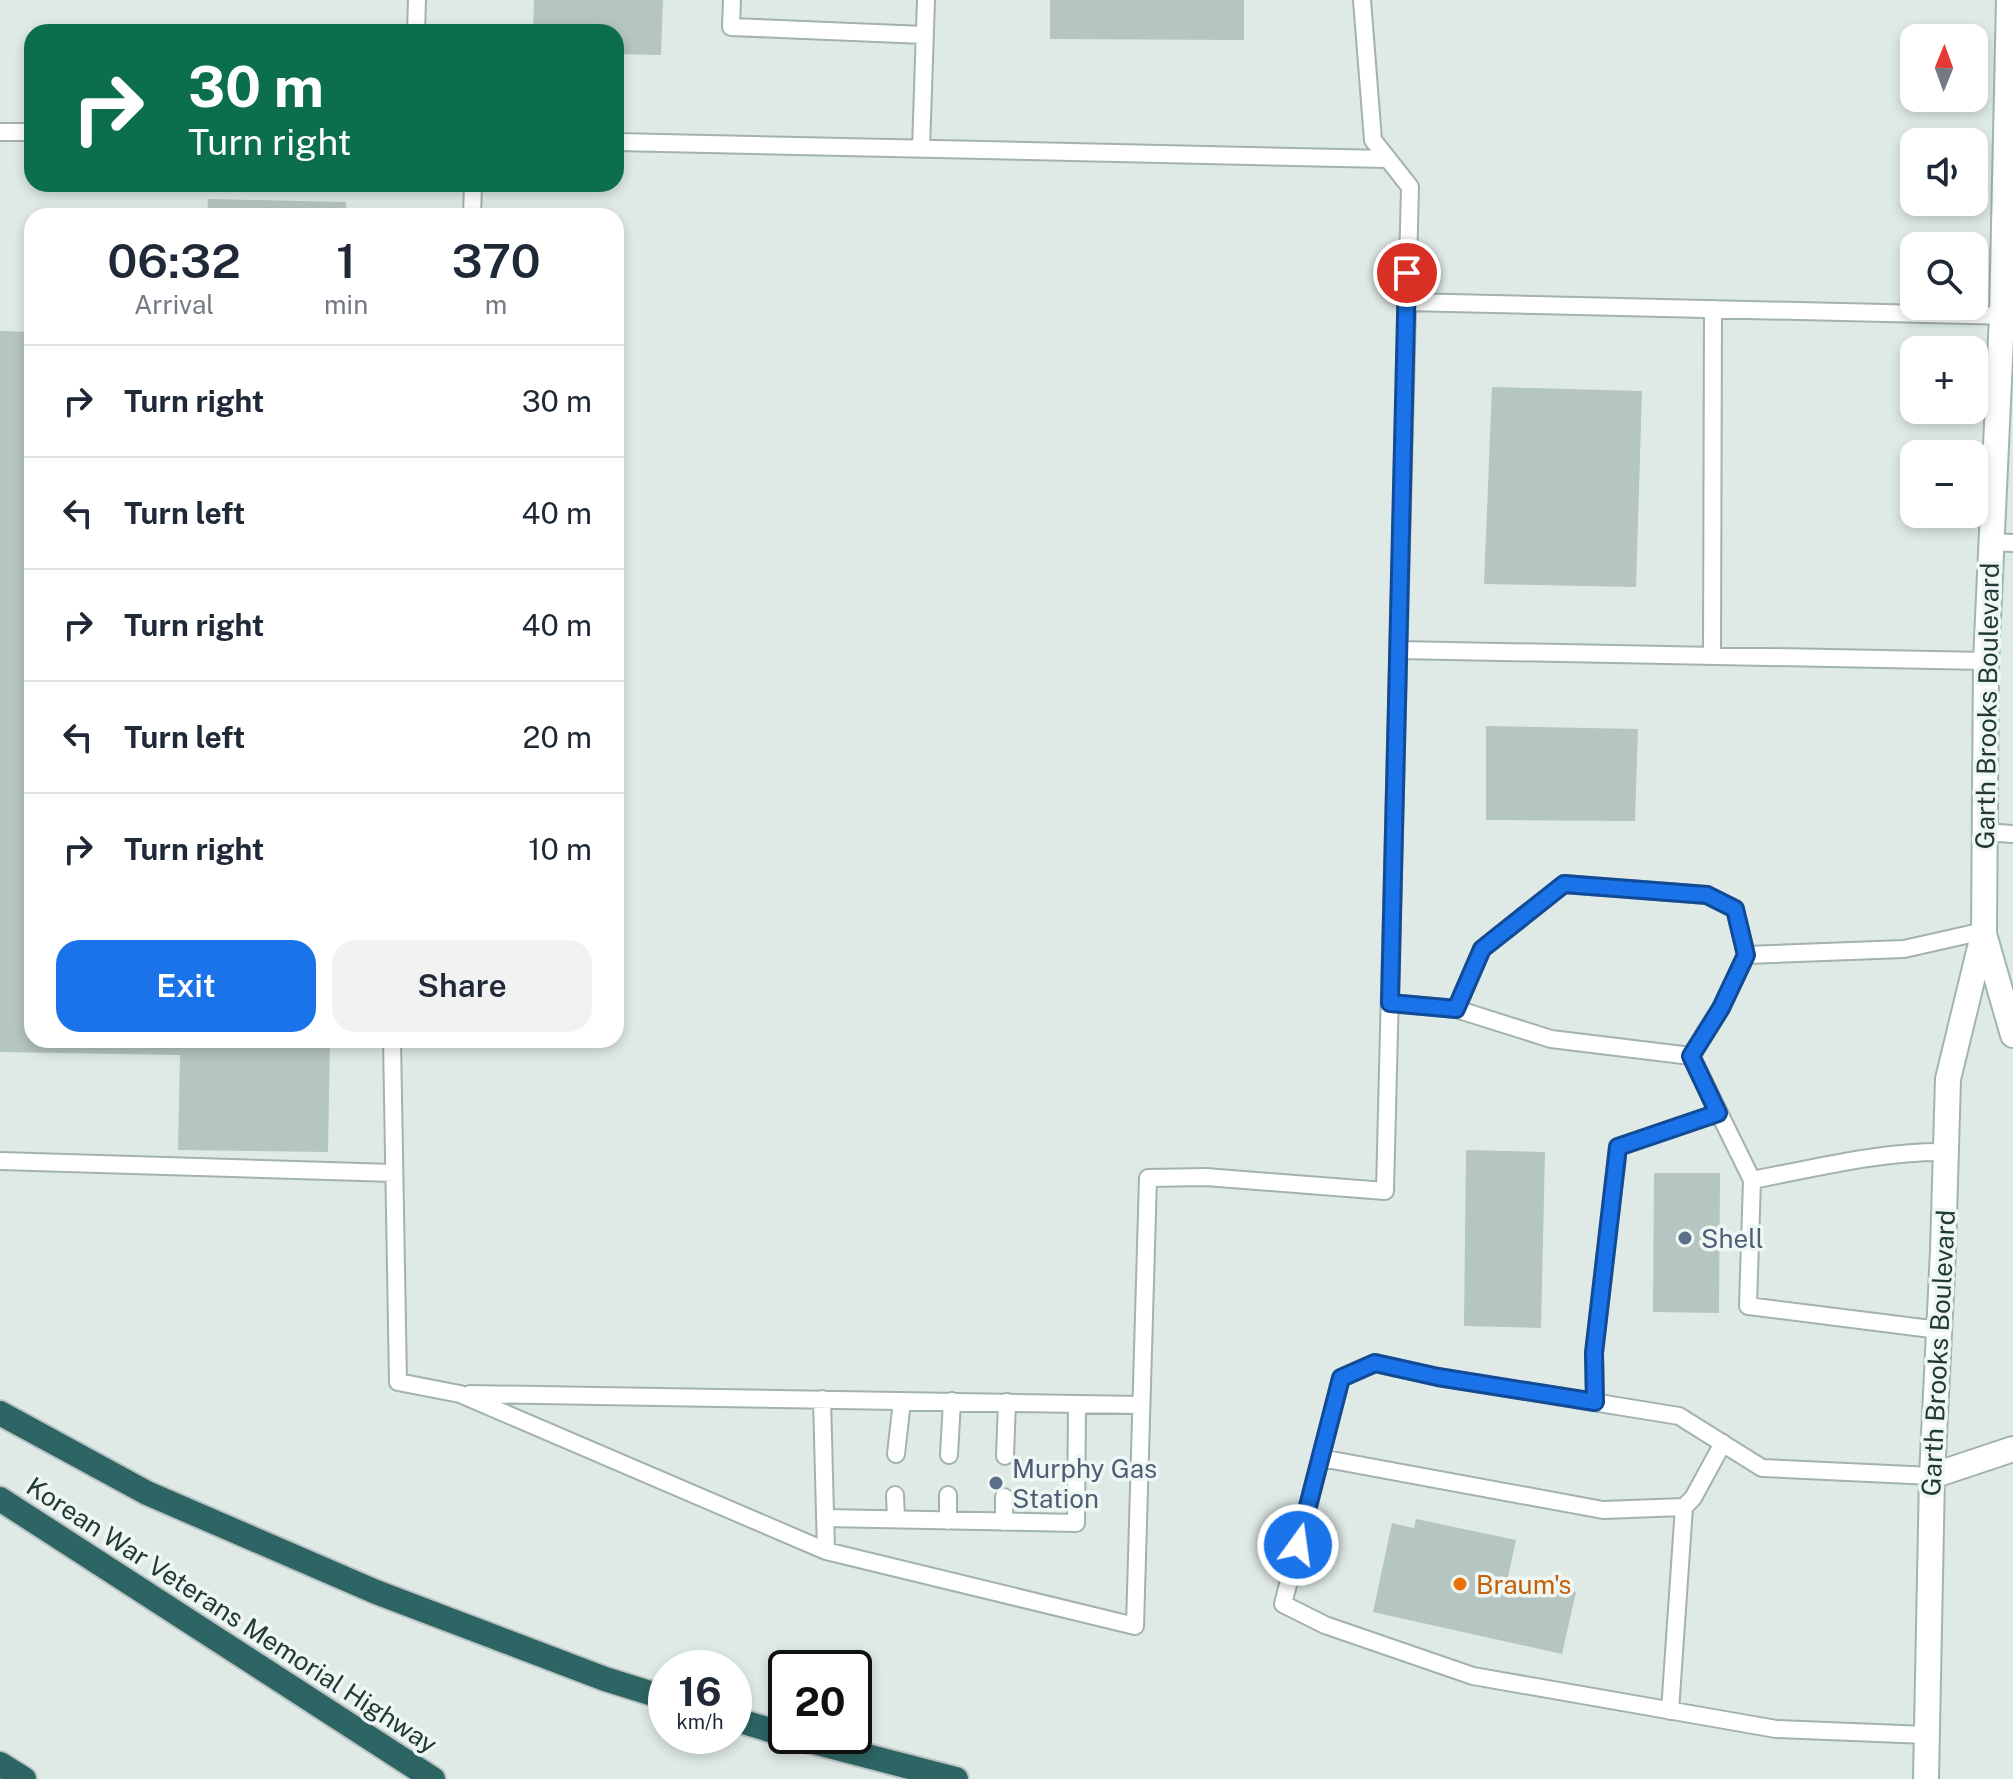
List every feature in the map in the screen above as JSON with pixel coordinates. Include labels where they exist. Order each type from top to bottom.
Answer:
[{"type":"highway","points":[[0,1413],[147,1493],[376,1592],[648,1692]]},
{"type":"highway","name":"Korean War Veterans Memorial Highway","points":[[0,1499],[433,1779]]},
{"type":"highway","points":[[858,1754],[956,1779]]},
{"type":"highway","points":[[0,1764],[24,1779]]},
{"type":"street","name":"Garth Brooks Boulevard","points":[[1926,1779],[1932,1476],[1948,1079],[1984,931],[1986,661],[2002,543],[2010,121],[2009,0]]},
{"type":"street","name":"Garth Brooks Boulevard","points":[[1984,931],[2013,1035]]},
{"type":"street","points":[[1932,1476],[2013,1449]]},
{"type":"lane","points":[[416,24],[417,0]]},
{"type":"lane","points":[[732,0],[731,27],[924,35]]},
{"type":"lane","points":[[921,149],[926,0]]},
{"type":"lane","points":[[460,1394],[826,1551],[1135,1626],[1148,1178],[1206,1177],[1385,1191],[1410,187],[1373,140],[1362,0]]},
{"type":"lane","points":[[0,132],[24,132]]},
{"type":"lane","points":[[624,142],[1387,159]]},
{"type":"lane","points":[[1406,302],[2007,316]]},
{"type":"lane","points":[[1712,656],[1713,309]]},
{"type":"lane","points":[[1398,650],[1986,661]]},
{"type":"lane","points":[[1984,832],[2013,834]]},
{"type":"lane","points":[[1456,1009],[1482,949],[1564,884],[1707,895],[1735,909],[1746,955],[1721,1008],[1691,1056]]},
{"type":"lane","points":[[1746,955],[1904,949],[1984,931]]},
{"type":"lane","points":[[1390,1003],[1456,1009],[1551,1039],[1691,1056]]},
{"type":"lane","points":[[392,1048],[398,1382],[460,1394],[1141,1405]]},
{"type":"lane","points":[[1691,1056],[1752,1180],[1748,1306],[1939,1330]]},
{"type":"lane","points":[[1595,1402],[1594,1353],[1618,1147],[1718,1113]]},
{"type":"lane","points":[[1752,1180],[1858,1160],[1917,1152],[1946,1152]]},
{"type":"lane","points":[[0,1161],[394,1173]]},
{"type":"lane","points":[[1926,1735],[1776,1729],[1473,1676],[1325,1625],[1283,1604],[1341,1378],[1375,1363],[1438,1377],[1679,1416],[1762,1468],[1932,1476]]},
{"type":"lane","points":[[822,1399],[826,1551]]},
{"type":"lane","points":[[896,1454],[902,1401]]},
{"type":"lane","points":[[949,1455],[952,1401]]},
{"type":"lane","points":[[1005,1456],[1007,1402]]},
{"type":"lane","points":[[825,1518],[1076,1523],[1077,1404]]},
{"type":"lane","points":[[1670,1711],[1684,1507],[1693,1498],[1723,1443]]},
{"type":"lane","points":[[1321,1458],[1603,1510],[1684,1507]]},
{"type":"lane","points":[[895,1495],[896,1519]]},
{"type":"lane","points":[[948,1495],[948,1521]]},
{"type":"lane","points":[[1004,1497],[1004,1522]]},
{"type":"building","points":[[534,0],[663,0],[661,55],[624,54],[624,24],[533,24]]},
{"type":"building","points":[[1050,0],[1244,0],[1244,40],[1050,39]]},
{"type":"building","points":[[208,199],[346,202],[346,208],[207,208]]},
{"type":"building","points":[[0,331],[24,332],[24,1048],[330,1048],[328,1152],[178,1150],[180,1055],[0,1052]]},
{"type":"building","points":[[1492,387],[1642,391],[1636,587],[1484,584]]},
{"type":"building","points":[[1486,726],[1638,729],[1635,821],[1486,820]]},
{"type":"building","points":[[1466,1150],[1545,1152],[1541,1328],[1464,1326]]},
{"type":"building","points":[[1654,1173],[1720,1173],[1719,1313],[1653,1312]]},
{"type":"building","name":"Braum's","points":[[1416,1519],[1516,1540],[1508,1577],[1576,1592],[1562,1654],[1373,1612],[1392,1523],[1414,1528]]},
{"type":"place","name":"Shell","points":[[1685,1238]]},
{"type":"place","name":"Murphy Gas Station","points":[[996,1483]]},
{"type":"place","name":"Braum's","points":[[1460,1584]]},
{"type":"route","points":[[1298,1545],[1341,1378],[1350,1372],[1375,1363],[1438,1377],[1595,1402],[1594,1353],[1618,1147],[1718,1113],[1691,1056],[1721,1008],[1746,955],[1735,909],[1707,895],[1564,884],[1482,949],[1456,1009],[1390,1003],[1407,273]]}]
